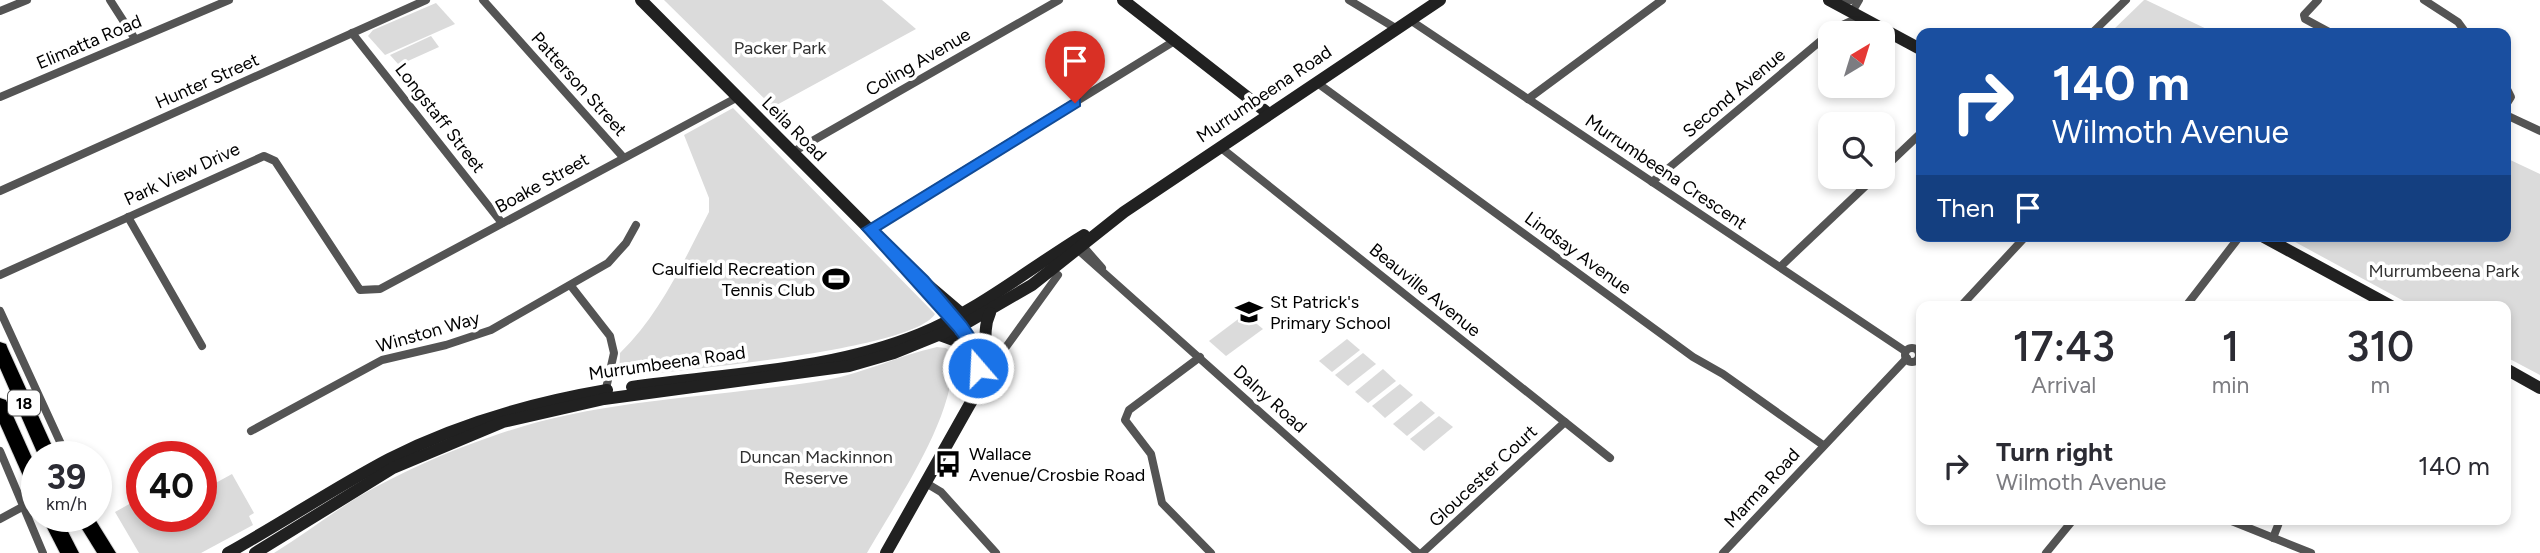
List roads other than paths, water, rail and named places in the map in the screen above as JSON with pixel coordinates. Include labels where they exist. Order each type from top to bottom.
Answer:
[{"type":"highway","name":"18","points":[[0,349],[41,441]]},
{"type":"highway","name":"18","points":[[0,405],[21,453]]},
{"type":"highway","points":[[59,532],[70,553]]},
{"type":"highway","points":[[96,532],[107,553]]},
{"type":"main road","name":"Leila Road","points":[[641,0],[960,321],[984,362]]},
{"type":"main road","points":[[1123,0],[1272,112]]},
{"type":"main road","name":"Murrumbeena Road","points":[[255,553],[350,491],[419,455],[514,419],[605,395],[831,370],[874,360],[940,335],[1440,0]]},
{"type":"main road","points":[[1846,7],[1916,47]]},
{"type":"main road","points":[[2273,242],[2382,301]]},
{"type":"main road","name":"Murrumbeena Road","points":[[228,553],[363,474],[429,440],[526,406],[847,358],[891,345],[992,311],[1077,245]]},
{"type":"main road","points":[[886,553],[972,401],[984,362],[983,326],[992,311]]},
{"type":"main road","points":[[940,335],[962,343],[984,362]]},
{"type":"main road","points":[[2511,372],[2540,388]]},
{"type":"street","points":[[0,11],[27,0]]},
{"type":"street","points":[[110,0],[135,39]]},
{"type":"street","name":"Elimatta Road","points":[[0,97],[229,0]]},
{"type":"street","name":"Hunter Street","points":[[0,191],[426,0]]},
{"type":"street","name":"Patterson Street","points":[[483,0],[623,158]]},
{"type":"street","name":"Coling Avenue","points":[[793,152],[1059,0]]},
{"type":"street","points":[[1349,0],[1394,31]]},
{"type":"street","points":[[1528,99],[1662,0]]},
{"type":"street","points":[[1846,7],[1859,0]]},
{"type":"street","points":[[2097,28],[2126,0]]},
{"type":"street","points":[[2318,0],[2304,15],[2305,19],[2322,28]]},
{"type":"street","points":[[2424,0],[2458,22],[2462,28]]},
{"type":"street","name":"Murrumbeena Crescent","points":[[1410,20],[1906,354]]},
{"type":"street","name":"Longstaff Street","points":[[352,33],[502,223]]},
{"type":"street","points":[[869,229],[1176,40]]},
{"type":"street","name":"Second Avenue","points":[[1652,182],[1818,43]]},
{"type":"street","name":"Lindsay Avenue","points":[[1316,82],[1693,357],[1731,379],[1824,445]]},
{"type":"street","name":"Boake Street","points":[[360,290],[380,289],[738,97]]},
{"type":"street","points":[[2511,118],[2540,131]]},
{"type":"street","points":[[1895,158],[1916,138]]},
{"type":"street","name":"Beauville Avenue","points":[[1220,147],[1610,458]]},
{"type":"street","name":"Park View Drive","points":[[0,275],[264,156],[275,161],[360,290]]},
{"type":"street","points":[[1780,267],[1861,189]]},
{"type":"street","points":[[128,216],[202,346]]},
{"type":"street","name":"Winston Way","points":[[251,431],[358,370],[382,360],[446,345],[491,330],[571,286],[608,262],[626,243],[636,225]]},
{"type":"street","points":[[1966,301],[2020,242]]},
{"type":"street","points":[[2190,301],[2235,242]]},
{"type":"street","name":"Dalny Road","points":[[1077,245],[1420,553]]},
{"type":"street","points":[[984,362],[1006,347],[1058,275]]},
{"type":"street","points":[[571,286],[610,337],[614,354],[605,395]]},
{"type":"street","points":[[0,311],[60,441]]},
{"type":"street","points":[[1906,354],[1916,355]]},
{"type":"street","name":"Marma Road","points":[[1723,553],[1906,354]]},
{"type":"street","points":[[1200,357],[1129,410],[1125,420],[1151,454],[1157,491],[1162,503],[1211,553]]},
{"type":"street","name":"Gloucester Court","points":[[1420,553],[1565,422]]},
{"type":"street","points":[[0,451],[21,502]]},
{"type":"street","points":[[926,483],[941,492],[996,553]]},
{"type":"street","points":[[0,519],[21,508]]},
{"type":"street","points":[[2046,553],[2069,525]]},
{"type":"street","points":[[2241,525],[2311,553]]},
{"type":"street","points":[[2273,538],[2278,525]]},
{"type":"street","points":[[34,532],[43,553]]},
{"type":"place","name":"Caulfield Recreation Tennis Club","points":[[836,279]]},
{"type":"place","name":"St Patrick's Primary School","points":[[1249,312]]},
{"type":"place","name":"Wallace Avenue/Crosbie Road","points":[[948,464]]},
{"type":"park label","name":"Packer Park","points":[[780,48]]},
{"type":"park label","name":"Murrumbeena Park","points":[[2444,271]]},
{"type":"park label","name":"Duncan Mackinnon Reserve","points":[[816,468]]}]
